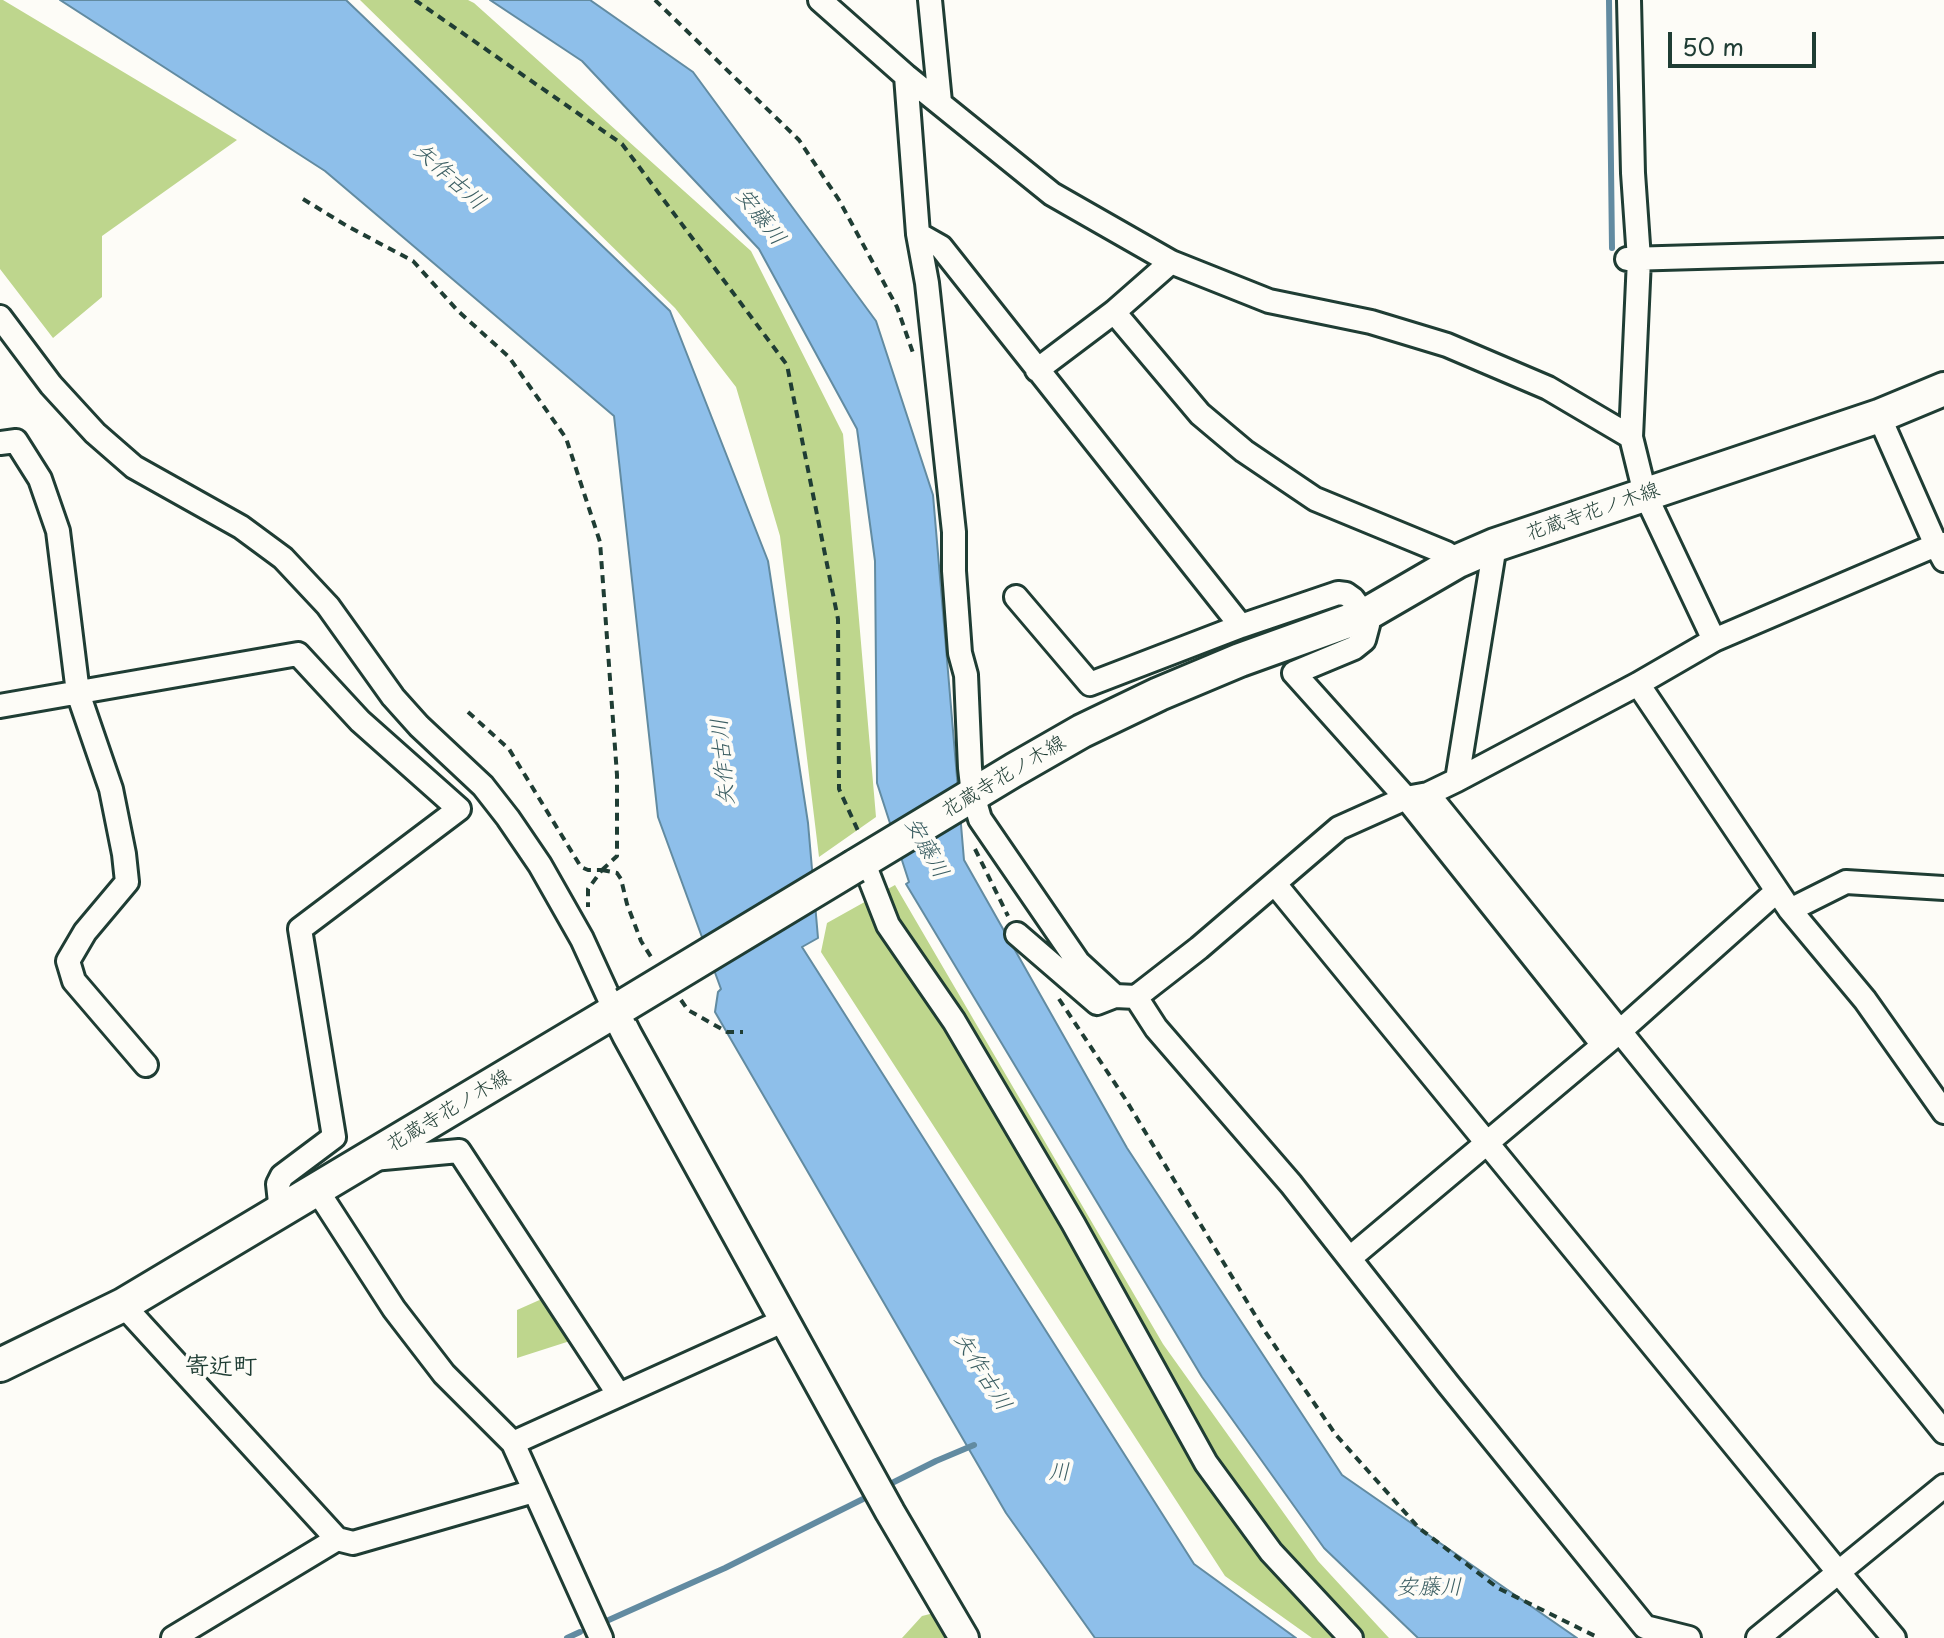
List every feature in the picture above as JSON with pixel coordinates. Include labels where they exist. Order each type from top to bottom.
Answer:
[{"type":"main road","name":"花蔵寺花ノ木線","points":[[1,1360],[123,1305],[1082,731],[1240,660],[1365,615],[1458,561],[1495,545],[1879,416],[1944,389]]},
{"type":"street","points":[[820,0],[906,76],[1052,194],[1171,262],[1269,301],[1371,322],[1447,345],[1548,388],[1631,437]]},
{"type":"street","points":[[930,0],[940,102]]},
{"type":"street","points":[[1629,0],[1633,173],[1631,437],[1645,494],[1714,640]]},
{"type":"street","points":[[906,76],[918,234],[927,283],[954,532],[960,653],[966,675],[970,768],[968,798],[1078,962],[1126,996],[1291,1184],[1645,1627],[1689,1638]]},
{"type":"street","points":[[918,234],[941,247],[1241,626]]},
{"type":"street","points":[[1633,259],[1944,250]]},
{"type":"street","points":[[1037,370],[1114,312],[1171,262]]},
{"type":"street","points":[[1114,312],[1200,414],[1244,451],[1315,499],[1446,553],[1458,561]]},
{"type":"street","points":[[0,317],[51,385],[105,442],[134,467],[241,527],[283,558],[328,606],[393,697],[483,786],[508,818],[540,865],[582,939],[620,1008],[627,1035],[890,1512],[964,1638]]},
{"type":"street","points":[[1017,934],[1097,1003],[1126,996],[1199,948],[1339,828],[1457,780],[1714,640],[1941,550],[1879,416]]},
{"type":"street","points":[[0,443],[16,441],[40,479],[58,531],[78,693],[111,789],[124,854],[127,882],[85,932],[68,961],[74,981],[146,1065]]},
{"type":"street","points":[[1457,780],[1495,545]]},
{"type":"street","points":[[1016,597],[1090,684],[1241,626],[1338,593],[1353,599],[1368,625],[1364,640],[1354,648],[1294,673],[1417,796],[1611,1038],[1944,1432]]},
{"type":"street","points":[[0,706],[298,654],[360,721],[459,809],[300,929],[334,1137],[282,1176],[278,1184],[281,1212]]},
{"type":"street","points":[[1638,684],[1784,900],[1865,1000],[1944,1112]]},
{"type":"street","points":[[862,862],[888,925],[962,1034],[1073,1223],[1206,1463],[1271,1552],[1351,1638]]},
{"type":"street","points":[[1350,1258],[1611,1038],[1784,900],[1846,882],[1944,888]]},
{"type":"street","points":[[1275,884],[1894,1638]]},
{"type":"street","points":[[368,1160],[459,1151],[619,1395]]},
{"type":"street","points":[[317,1190],[394,1309],[444,1374],[513,1443],[601,1638]]},
{"type":"street","points":[[123,1305],[337,1539],[353,1543],[534,1491]]},
{"type":"street","points":[[513,1443],[785,1320]]},
{"type":"street","points":[[1758,1638],[1944,1486]]},
{"type":"street","points":[[173,1638],[337,1539]]},
{"type":"path","points":[[415,0],[622,144],[787,365],[838,619],[839,789],[862,862]]},
{"type":"path","points":[[655,0],[799,140],[839,200],[897,307],[917,365]]},
{"type":"path","points":[[303,199],[413,261],[458,311],[509,357],[566,438],[600,542],[617,775],[617,856],[588,889],[589,914]]},
{"type":"path","points":[[468,712],[509,749],[581,867],[617,873],[641,941],[655,963]]},
{"type":"path","points":[[972,840],[976,854],[1017,934]]},
{"type":"path","points":[[678,995],[688,1010],[727,1032],[743,1032]]},
{"type":"path","points":[[1057,997],[1126,1100],[1264,1330],[1336,1435],[1419,1528],[1498,1588],[1599,1638]]},
{"type":"green space","points":[[0,0],[237,140],[102,236],[102,297],[53,338],[0,269]]},
{"type":"green space","points":[[360,0],[468,0],[474,3],[751,251],[843,434],[876,817],[819,857],[780,536],[736,387],[675,308]]},
{"type":"green space","points":[[895,885],[1163,1344],[1318,1561],[1389,1638],[1312,1638],[1225,1576],[821,952],[827,923]]},
{"type":"green space","points":[[544,1298],[570,1341],[517,1358],[517,1310]]},
{"type":"green space","points":[[938,1612],[952,1638],[902,1638],[922,1616]]},
{"type":"water","points":[[60,0],[346,0],[670,311],[768,561],[808,823],[818,938],[802,947],[1194,1564],[1296,1638],[1095,1638],[1006,1513],[715,1012],[721,989],[658,817],[614,416],[325,171]]},
{"type":"water","name":"安藤川","points":[[490,0],[590,0],[693,72],[876,321],[933,495],[964,860],[1127,1148],[1342,1475],[1577,1638],[1418,1638],[1324,1548],[1202,1377],[906,884],[909,882],[877,783],[875,561],[857,429],[759,249],[582,61]]},
{"type":"waterway","points":[[1609,0],[1612,248]]},
{"type":"waterway","points":[[894,1482],[974,1445]]},
{"type":"waterway","points":[[602,1623],[725,1568],[863,1499]]},
{"type":"waterway","points":[[567,1638],[580,1632]]},
{"type":"district","name":"寄近町","points":[[221,1367]]},
{"type":"water label","name":"矢作古川","points":[[449,177]]},
{"type":"water label","name":"矢作古川","points":[[724,762]]},
{"type":"water label","name":"矢作古川","points":[[982,1372]]},
{"type":"water label","name":"川","points":[[1059,1473]]}]
